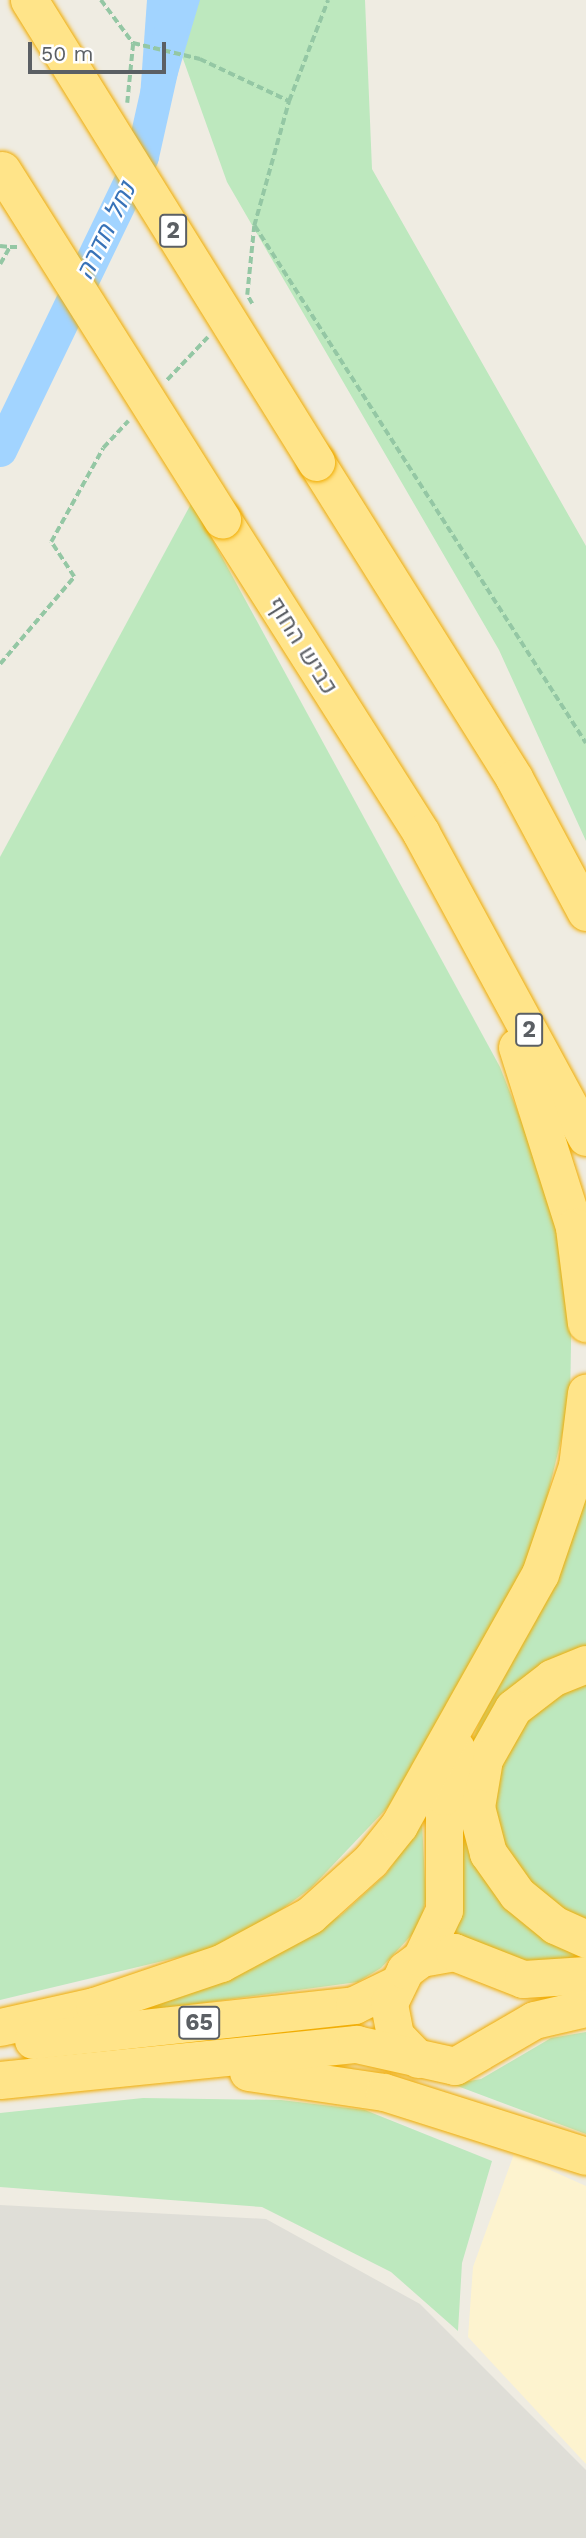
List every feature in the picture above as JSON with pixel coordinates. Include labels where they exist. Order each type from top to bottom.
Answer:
[{"type":"highway","name":"2","points":[[29,0],[514,778],[586,912]]},
{"type":"highway","name":"כביש החוף","points":[[1,168],[473,924],[586,1137]]},
{"type":"highway","points":[[473,924],[557,1161],[574,1227],[586,1323]]},
{"type":"highway","points":[[0,2028],[156,1987],[221,1963],[310,1916],[344,1888],[399,1825],[496,1653],[561,1520],[586,1393]]},
{"type":"highway","points":[[421,1958],[444,1910],[443,1816],[451,1763],[496,1653]]},
{"type":"highway","points":[[586,1664],[552,1678],[513,1708],[484,1759],[476,1807],[488,1853],[509,1885],[534,1912],[586,1939]]},
{"type":"highway","points":[[421,1958],[454,1952],[523,1979],[586,1975]]},
{"type":"highway","name":"65","points":[[0,2044],[354,2005],[393,1986],[421,1958]]},
{"type":"highway","points":[[393,1986],[395,2035],[418,2059]]},
{"type":"highway","name":"65","points":[[0,2080],[356,2044],[455,2066],[534,2020],[586,2008]]},
{"type":"highway","points":[[135,2068],[344,2083],[586,2156]]},
{"type":"path","points":[[101,0],[133,43],[200,59],[289,101]]},
{"type":"path","points":[[259,317],[247,295],[254,226],[289,101],[328,0]]},
{"type":"path","points":[[126,106],[133,43]]},
{"type":"path","points":[[254,226],[586,743]]},
{"type":"path","points":[[0,246],[10,247]]},
{"type":"path","points":[[238,304],[247,295]]},
{"type":"path","points":[[157,390],[211,333]]},
{"type":"path","points":[[0,664],[74,577],[51,542],[103,448],[139,410]]},
{"type":"shaded area","points":[[0,2205],[266,2219],[420,2304],[586,2470],[586,2538],[0,2538]]},
{"type":"green space","points":[[162,0],[365,0],[372,169],[586,546],[586,841],[499,650],[227,182]]},
{"type":"green space","points":[[192,502],[500,1067],[541,1171],[572,1286],[570,1403],[535,1547],[389,1806],[311,1888],[234,1944],[0,2000],[0,857]]},
{"type":"green space","points":[[586,1497],[586,1652],[574,1654],[464,1808],[586,1952],[586,1962],[540,1966],[444,1931],[455,1787],[494,1684]]},
{"type":"green space","points":[[586,1677],[586,1925],[543,1901],[500,1848],[492,1786],[523,1717]]},
{"type":"green space","points":[[422,1823],[426,1899],[420,1926],[381,1968],[358,1982],[135,2012],[297,1942],[341,1915],[386,1874]]},
{"type":"green space","points":[[586,2032],[586,2134],[452,2084],[481,2079],[551,2038]]},
{"type":"green space","points":[[143,2098],[281,2100],[365,2110],[492,2161],[462,2263],[458,2331],[391,2272],[262,2207],[0,2187],[0,2113]]},
{"type":"sand","points":[[514,2154],[586,2186],[586,2464],[468,2337],[473,2267]]},
{"type":"water","points":[[147,0],[200,0],[164,120],[139,111]]},
{"type":"waterway","name":"נחל חדרה","points":[[0,450],[142,156],[177,0]]}]
